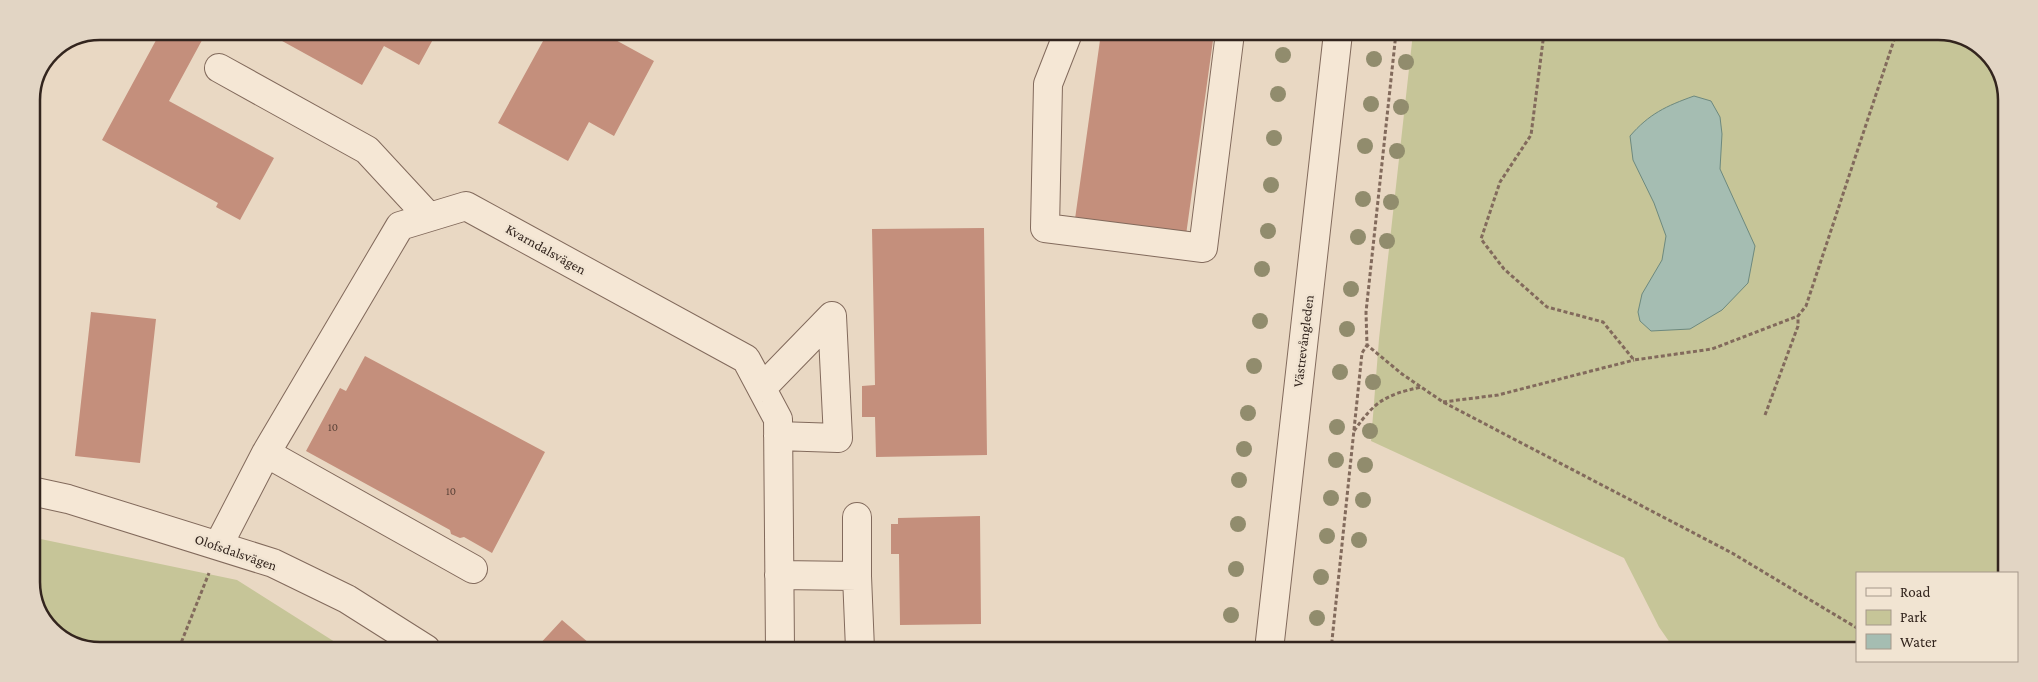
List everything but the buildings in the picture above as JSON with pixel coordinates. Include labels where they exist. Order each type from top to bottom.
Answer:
[{"type":"street","points":[[1065,40],[1048,84],[1044,228],[1203,248],[1229,40]]},
{"type":"street","name":"Västrevångleden","points":[[1271,642],[1337,40]]},
{"type":"street","points":[[219,68],[367,150],[429,217]]},
{"type":"street","name":"Kvarndalsvägen","points":[[218,544],[266,454],[400,226],[466,206],[746,359],[778,419],[780,642]]},
{"type":"street","points":[[762,388],[832,316],[838,438],[778,436]]},
{"type":"street","points":[[266,454],[473,569]]},
{"type":"street","name":"Olofsdalsvägen","points":[[40,493],[68,499],[218,544],[273,563],[347,600],[415,642]]},
{"type":"street","points":[[857,517],[860,642]]},
{"type":"street","points":[[779,575],[857,576]]},
{"type":"path","points":[[1332,642],[1362,353],[1367,344],[1366,312],[1395,40]]},
{"type":"path","points":[[1543,40],[1531,135],[1500,182],[1482,239],[1504,269],[1546,307],[1603,322],[1634,360]]},
{"type":"path","points":[[1443,402],[1498,395],[1634,360],[1712,349],[1798,316],[1806,306],[1893,40]]},
{"type":"path","points":[[1765,415],[1798,326],[1798,316]]},
{"type":"path","points":[[1367,344],[1402,374],[1443,402],[1732,553],[1856,627]]},
{"type":"path","points":[[1354,432],[1368,410],[1392,393],[1421,387]]},
{"type":"path","points":[[182,642],[207,581],[218,544]]},
{"type":"green space","points":[[1412,40],[1938,40],[1953,42],[1971,50],[1990,70],[1998,96],[1998,572],[1856,572],[1856,642],[1669,642],[1659,627],[1624,558],[1371,441],[1379,339]]},
{"type":"green space","points":[[40,539],[237,580],[335,642],[100,642],[85,640],[67,632],[48,612],[40,586]]},
{"type":"water","points":[[1694,96],[1711,101],[1720,117],[1722,134],[1720,169],[1755,246],[1748,283],[1722,310],[1690,329],[1651,331],[1640,321],[1638,312],[1642,294],[1662,260],[1666,236],[1654,203],[1633,160],[1630,136],[1659,111]]}]
